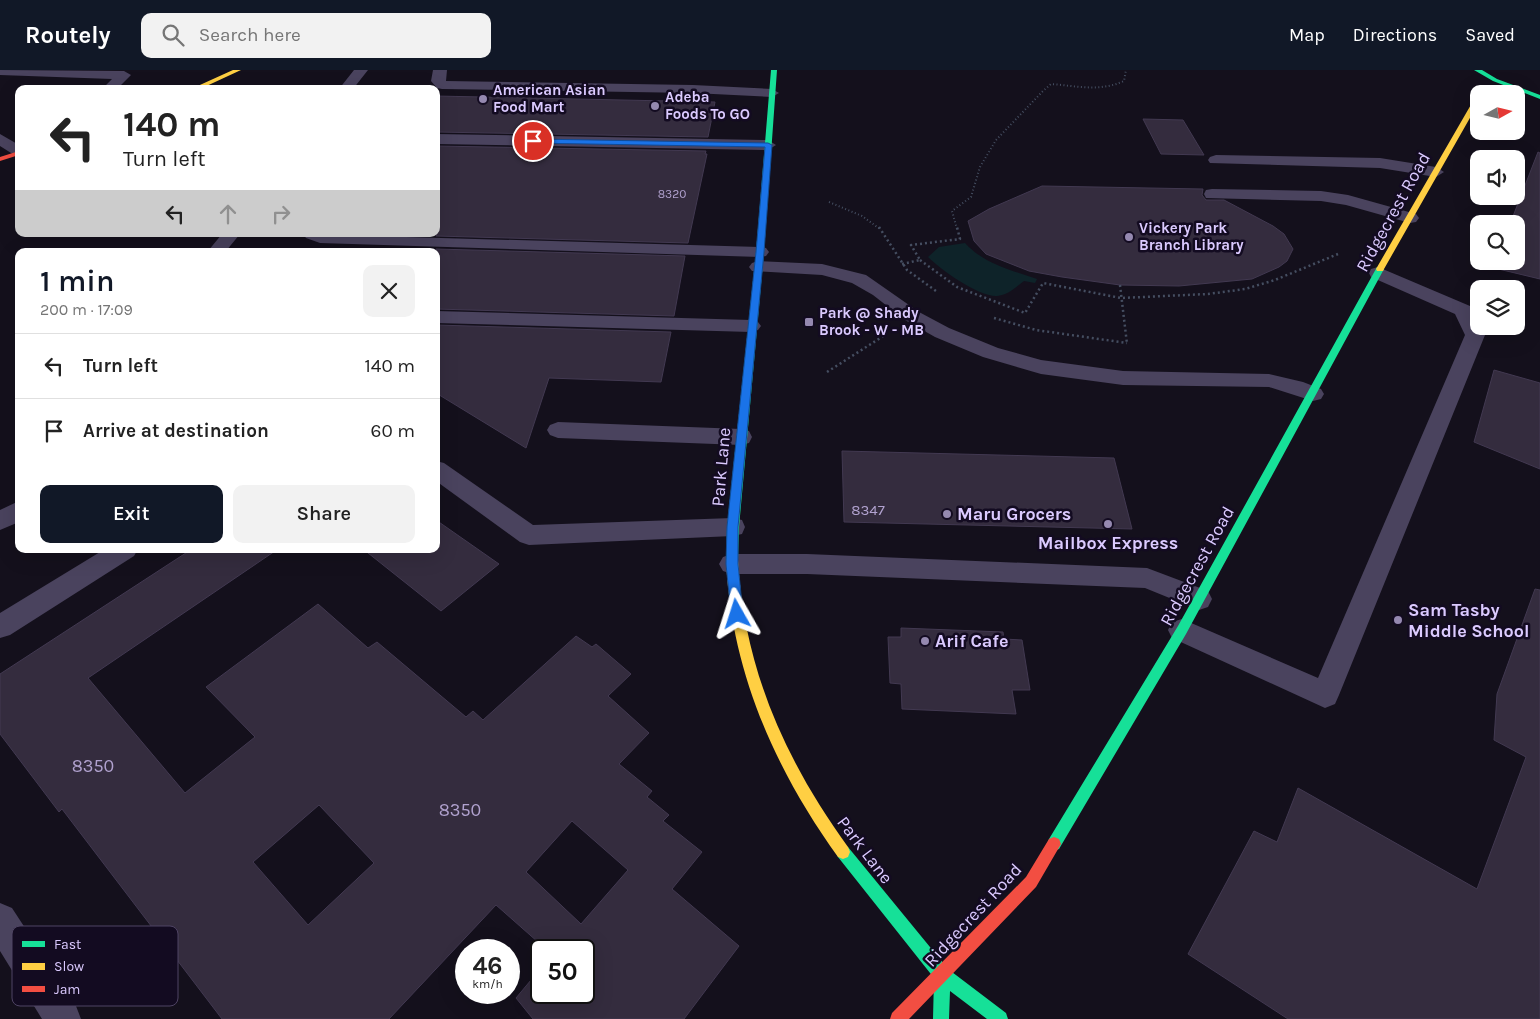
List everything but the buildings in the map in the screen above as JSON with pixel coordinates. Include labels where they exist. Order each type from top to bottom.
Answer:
[{"type":"street","points":[[203,85],[238,70]]},
{"type":"street","name":"Park Lane","points":[[774,70],[759,260],[751,326],[733,527],[732,564],[739,630],[757,696],[786,760],[828,833],[942,974],[1000,1019]]},
{"type":"street","points":[[1477,70],[1495,80],[1540,97]]},
{"type":"street","name":"Ridgecrest Road","points":[[1487,85],[1495,80]]},
{"type":"street","name":"Ridgecrest Road","points":[[898,1019],[1031,882],[1182,630],[1378,273],[1470,111]]},
{"type":"street","points":[[0,159],[15,154]]},
{"type":"street","points":[[941,1019],[942,974]]},
{"type":"lane","points":[[440,70],[438,81],[442,85],[597,81],[772,93]]},
{"type":"lane","points":[[0,71],[124,75],[113,85]]},
{"type":"lane","points":[[3,135],[15,148]]},
{"type":"lane","points":[[440,139],[768,145]]},
{"type":"lane","points":[[1216,160],[1380,163],[1436,172]]},
{"type":"lane","points":[[1212,194],[1321,196],[1348,200],[1410,218]]},
{"type":"lane","points":[[219,248],[229,237]]},
{"type":"lane","points":[[318,237],[759,260],[826,270],[858,278],[913,316],[952,337],[994,354],[1041,367],[1086,375],[1132,379],[1209,381],[1250,379],[1279,382],[1313,394]]},
{"type":"lane","points":[[1182,630],[1325,695],[1476,335],[1463,310],[1378,273]]},
{"type":"lane","points":[[440,317],[751,326]]},
{"type":"lane","points":[[558,430],[741,437]]},
{"type":"lane","points":[[440,472],[529,535],[733,527]]},
{"type":"lane","points":[[0,521],[15,512]]},
{"type":"lane","points":[[0,627],[119,553]]},
{"type":"lane","points":[[732,564],[807,564],[1147,578],[1199,599]]},
{"type":"lane","points":[[0,920],[12,939]]},
{"type":"lane","points":[[55,1006],[63,1019]]},
{"type":"path","points":[[1126,70],[1124,81],[1117,86],[1100,88],[1051,84],[1043,91],[996,140],[980,166],[971,197],[952,211],[960,240],[911,245],[920,260],[935,274],[961,291],[1025,313],[1043,283],[1121,298],[1208,294],[1245,289],[1275,280],[1338,254]]},
{"type":"path","points":[[829,202],[862,216],[878,226],[907,270],[937,292]]},
{"type":"path","points":[[902,264],[920,260]]},
{"type":"path","points":[[1120,285],[1132,379]]},
{"type":"path","points":[[988,315],[1036,330],[1127,343]]},
{"type":"shaded area","points":[[965,243],[989,261],[1037,279],[1035,283],[1024,281],[1005,294],[989,295],[961,282],[928,257],[939,247]]},
{"type":"traffic: fast","points":[[732,560],[733,527],[760,252],[774,70]]},
{"type":"traffic: fast","points":[[1477,70],[1495,80],[1540,97]]},
{"type":"traffic: fast","points":[[1054,844],[1182,630],[1380,269]]},
{"type":"traffic: fast","points":[[843,852],[942,975],[1000,1019]]},
{"type":"traffic: fast","points":[[941,1019],[942,975]]},
{"type":"traffic: slow","points":[[203,85],[238,70]]},
{"type":"traffic: slow","points":[[1380,269],[1470,112]]},
{"type":"traffic: slow","points":[[732,560],[734,597],[740,635],[765,714],[801,789],[821,822],[843,852]]},
{"type":"traffic: jam","points":[[0,159],[15,154]]},
{"type":"traffic: jam","points":[[898,1019],[1031,882],[1054,844]]},
{"type":"place","name":"American Asian Food Mart","points":[[483,99]]},
{"type":"place","name":"Adeba Foods To GO","points":[[655,106]]},
{"type":"place","name":"Vickery Park Branch Library","points":[[1129,237]]},
{"type":"place","name":"Park @ Shady Brook - W - MB","points":[[809,322]]},
{"type":"place","name":"Maru Grocers","points":[[947,514]]},
{"type":"place","name":"Mailbox Express","points":[[1108,524]]},
{"type":"place","name":"Sam Tasby Middle School","points":[[1398,620]]},
{"type":"place","name":"Arif Cafe","points":[[925,641]]},
{"type":"route","points":[[533,141],[768,145],[760,252],[751,326],[733,527],[732,564],[737,614]]}]
